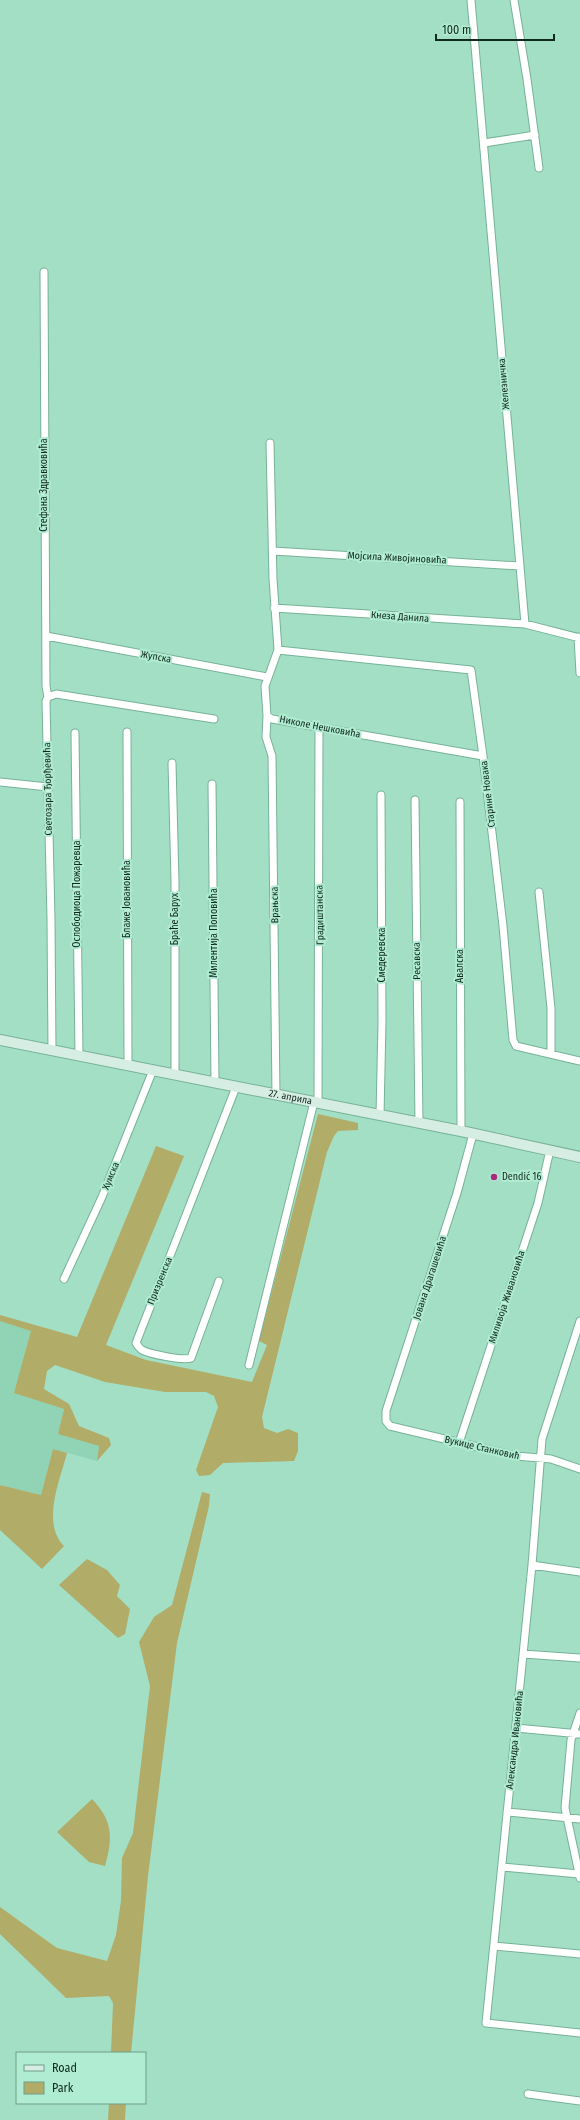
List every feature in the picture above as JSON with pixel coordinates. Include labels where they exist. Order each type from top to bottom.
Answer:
[{"type":"main road","name":"27. априла","points":[[0,1040],[461,1131],[580,1157]]},
{"type":"street","name":"Железничка","points":[[470,0],[484,143],[525,624]]},
{"type":"street","points":[[514,0],[539,168]]},
{"type":"street","points":[[484,143],[535,135]]},
{"type":"street","name":"Стефана Здравковића","points":[[44,272],[46,686],[48,697]]},
{"type":"street","name":"Николе Нешковића","points":[[270,443],[274,608],[278,650],[267,677],[264,698],[267,716],[272,719],[484,756]]},
{"type":"street","name":"Мојсила Живојиновића","points":[[273,551],[520,566]]},
{"type":"street","name":"Кнеза Данила","points":[[274,608],[525,624],[579,638]]},
{"type":"street","name":"Жупска","points":[[46,636],[267,677]]},
{"type":"street","points":[[579,638],[580,673]]},
{"type":"street","name":"Старине Новака","points":[[278,650],[471,670],[484,756],[503,926],[513,1040],[516,1046],[580,1061]]},
{"type":"street","points":[[48,697],[56,694],[214,719]]},
{"type":"street","name":"Светозара Ђорђевића","points":[[48,697],[46,701],[51,919],[52,1051]]},
{"type":"street","name":"Врањска","points":[[267,716],[265,732],[271,752],[272,763],[276,1095]]},
{"type":"street","name":"Градиштанска","points":[[249,1365],[316,1103],[319,727]]},
{"type":"street","name":"Блаже Јовановића","points":[[127,732],[128,1066]]},
{"type":"street","name":"Ослободиоца Пожаревца","points":[[75,733],[79,1056]]},
{"type":"street","name":"Браће Барух","points":[[172,763],[175,882],[175,1075]]},
{"type":"street","points":[[0,782],[48,787]]},
{"type":"street","name":"Милентија Поповића","points":[[212,784],[215,1083]]},
{"type":"street","name":"Смедеревска","points":[[380,1115],[382,1022],[381,795]]},
{"type":"street","name":"Ресавска","points":[[415,800],[419,1123]]},
{"type":"street","name":"Авалска","points":[[460,802],[461,1131]]},
{"type":"street","points":[[539,892],[551,1008],[551,1054]]},
{"type":"street","name":"Хумска","points":[[64,1279],[102,1197],[153,1070]]},
{"type":"street","name":"Призренска","points":[[219,1281],[191,1358],[187,1359],[165,1356],[144,1351],[139,1348],[136,1343],[236,1087]]},
{"type":"street","name":"Јована Драгашевића","points":[[386,1421],[386,1412],[457,1193],[473,1134]]},
{"type":"street","name":"Миливоја Живановића","points":[[459,1443],[538,1203],[550,1150]]},
{"type":"street","name":"Александра Ивановића","points":[[580,1322],[544,1430],[486,2023],[580,2033]]},
{"type":"street","name":"Вукице Станковић","points":[[386,1421],[390,1426],[516,1456],[551,1459],[580,1469]]},
{"type":"street","points":[[532,1565],[580,1572]]},
{"type":"street","points":[[523,1654],[580,1658]]},
{"type":"street","points":[[502,1867],[580,1876],[565,1808],[580,1713]]},
{"type":"street","points":[[516,1728],[576,1733]]},
{"type":"street","points":[[507,1812],[580,1819]]},
{"type":"street","points":[[494,1946],[580,1954]]},
{"type":"street","points":[[528,2094],[580,2101]]},
{"type":"shaded area","points":[[0,1321],[32,1331],[14,1393],[64,1409],[58,1434],[99,1446],[97,1461],[53,1449],[41,1495],[0,1485]]},
{"type":"green space","points":[[318,1114],[358,1123],[358,1130],[338,1131],[334,1136],[327,1152],[262,1417],[264,1428],[277,1433],[288,1429],[298,1433],[298,1451],[294,1461],[223,1463],[210,1475],[199,1476],[196,1470],[218,1407],[214,1396],[206,1392],[165,1392],[105,1382],[55,1365],[47,1371],[44,1389],[69,1404],[79,1426],[109,1438],[111,1445],[97,1461],[99,1446],[58,1434],[64,1409],[14,1393],[31,1331],[0,1321],[0,1315],[77,1337],[156,1146],[184,1156],[106,1345],[146,1360],[252,1382],[267,1345],[259,1341]]},
{"type":"green space","points":[[53,1449],[67,1453],[54,1501],[53,1514],[57,1537],[64,1546],[42,1569],[0,1530],[0,1485],[41,1495]]},
{"type":"green space","points":[[202,1492],[210,1494],[209,1506],[177,1643],[148,1876],[131,2052],[111,2052],[113,2003],[109,1996],[66,1998],[0,1934],[0,1907],[57,1948],[107,1961],[116,1935],[121,1901],[122,1858],[133,1833],[150,1686],[139,1642],[154,1617],[172,1605]]},
{"type":"green space","points":[[87,1559],[107,1570],[120,1585],[117,1596],[130,1609],[125,1634],[118,1638],[59,1585]]},
{"type":"green space","points":[[92,1799],[104,1815],[109,1830],[110,1838],[108,1856],[105,1866],[89,1862],[57,1832]]},
{"type":"green space","points":[[109,2104],[126,2104],[125,2120],[108,2120]]},
{"type":"place","name":"Dendić 16","points":[[494,1177]]}]
